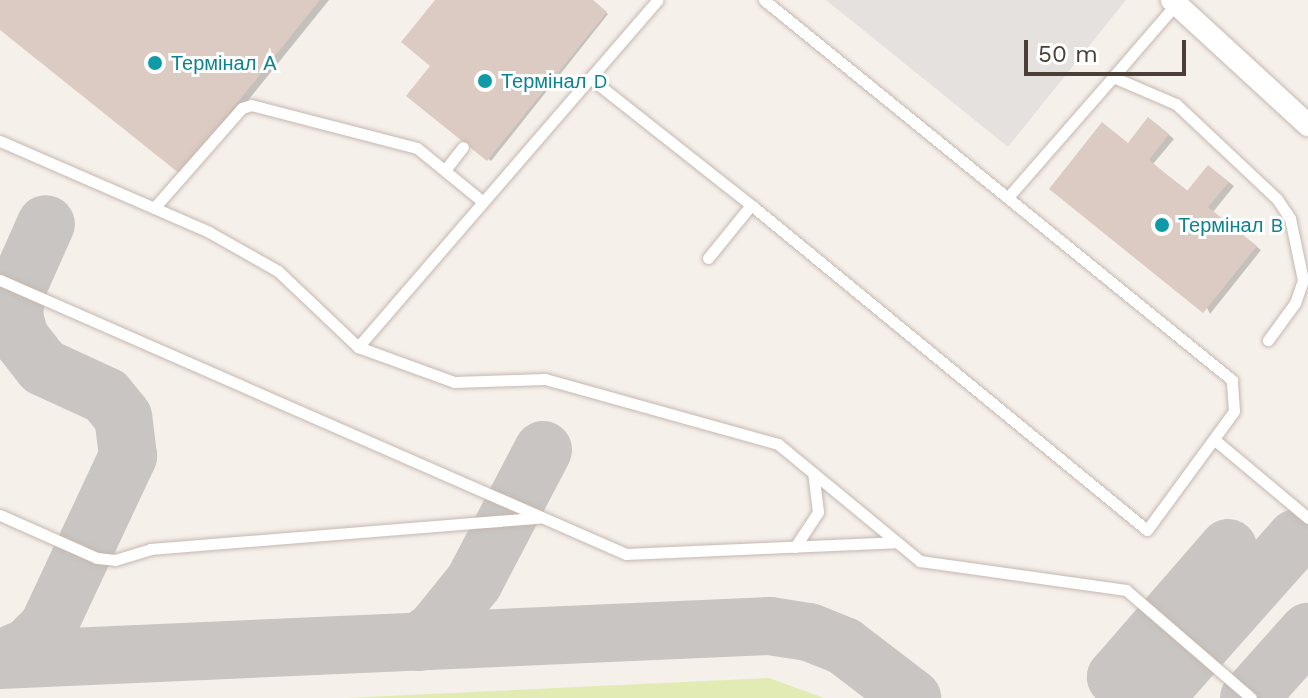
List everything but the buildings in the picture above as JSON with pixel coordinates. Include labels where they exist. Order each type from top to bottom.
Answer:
[{"type":"street","points":[[1174,2],[1308,125]]},
{"type":"lane","points":[[358,347],[657,0]]},
{"type":"lane","points":[[590,78],[751,205],[1147,530],[1216,441],[1234,411],[1232,380],[764,0]]},
{"type":"lane","points":[[1009,196],[1174,2]]},
{"type":"lane","points":[[1113,77],[1176,104],[1277,199],[1290,218],[1303,280],[1295,303],[1268,340]]},
{"type":"lane","points":[[154,208],[242,108],[251,105],[396,139],[417,148],[483,202]]},
{"type":"lane","points":[[0,141],[154,208],[278,271],[358,347],[454,382],[545,379],[778,444],[920,561],[1126,590],[1251,698]]},
{"type":"lane","points":[[445,170],[463,147]]},
{"type":"lane","points":[[708,258],[751,205]]},
{"type":"lane","points":[[0,280],[626,554],[896,542]]},
{"type":"lane","points":[[1216,441],[1308,518]]},
{"type":"lane","points":[[795,547],[818,512],[813,473]]},
{"type":"lane","points":[[0,515],[97,558],[115,560],[150,549],[540,518]]},
{"type":"green space","points":[[769,678],[824,698],[346,698]]},
{"type":"shaded area","points":[[826,0],[1126,0],[1008,147]]},
{"type":"taxiway","points":[[0,659],[28,647],[48,627],[128,456],[123,417],[106,396],[43,367],[20,338],[14,316],[17,289],[46,224]]},
{"type":"taxiway","points":[[419,642],[436,629],[474,582],[543,450]]},
{"type":"taxiway","points":[[1154,698],[1296,538]]},
{"type":"taxiway","points":[[1140,698],[1116,677],[1228,548]]},
{"type":"taxiway","points":[[0,660],[770,626],[809,632],[844,646],[912,698]]},
{"type":"taxiway","points":[[1249,698],[1308,632]]},
{"type":"place","name":"Термінал А","points":[[155,63]]},
{"type":"place","name":"Термінал D","points":[[485,81]]},
{"type":"place","name":"Термінал B","points":[[1162,225]]}]
